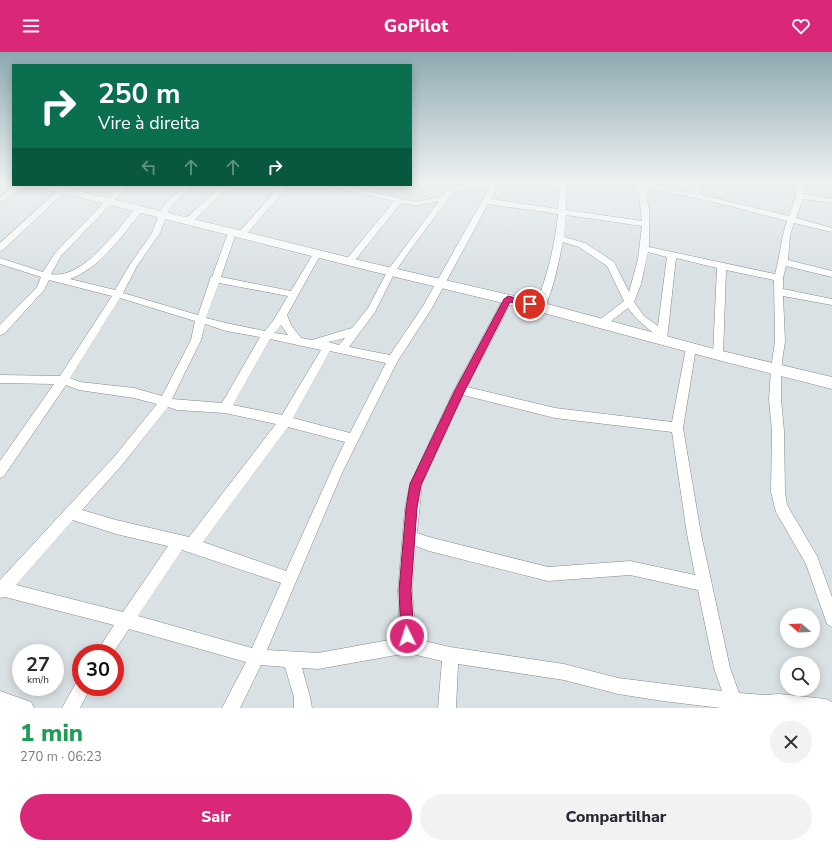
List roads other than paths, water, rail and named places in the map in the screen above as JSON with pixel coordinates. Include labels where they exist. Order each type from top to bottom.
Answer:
[{"type":"street","points":[[0,248],[37,214]]},
{"type":"street","points":[[1,329],[41,288],[58,255],[97,214]]},
{"type":"street","points":[[41,288],[78,273],[96,258],[135,214]]},
{"type":"street","points":[[0,472],[63,380],[118,294],[133,266],[156,233],[163,214],[349,262],[662,337],[691,348],[832,383]]},
{"type":"street","points":[[188,221],[196,214]]},
{"type":"street","points":[[256,214],[236,234],[214,279],[196,340],[165,402],[153,419],[118,461],[1,589],[125,620],[256,657],[318,660],[408,645],[450,655],[557,671],[625,687],[735,705],[780,703],[826,708]]},
{"type":"street","points":[[349,262],[388,214]]},
{"type":"street","points":[[342,349],[372,310],[391,272],[433,214]]},
{"type":"street","points":[[231,708],[243,687],[337,471],[353,439],[393,360],[428,308],[479,214]]},
{"type":"street","points":[[540,307],[550,280],[560,238],[563,214]]},
{"type":"street","points":[[574,214],[646,224]]},
{"type":"street","points":[[602,322],[629,302],[634,291],[645,249],[645,214]]},
{"type":"street","points":[[767,214],[832,230]]},
{"type":"street","points":[[795,214],[786,235],[783,262],[778,278],[780,292],[780,341],[776,369],[775,400],[778,431],[778,492],[781,507],[812,561],[832,619]]},
{"type":"street","points":[[560,238],[582,245],[611,264],[629,302],[642,318],[662,337]]},
{"type":"street","points":[[645,249],[778,278]]},
{"type":"street","points":[[225,408],[266,335],[282,315],[317,254]]},
{"type":"street","points":[[662,337],[672,255]]},
{"type":"street","points":[[0,261],[46,276],[118,294],[226,327],[393,360]]},
{"type":"street","points":[[783,262],[832,274]]},
{"type":"street","points":[[718,355],[722,266]]},
{"type":"street","points":[[214,279],[293,294]]},
{"type":"street","points":[[780,292],[832,302]]},
{"type":"street","points":[[408,645],[405,602],[412,508],[416,484],[460,390],[508,299]]},
{"type":"street","points":[[282,315],[286,326],[297,340]]},
{"type":"street","points":[[313,343],[356,331]]},
{"type":"street","points":[[110,644],[125,620],[285,421],[328,346]]},
{"type":"street","points":[[691,348],[678,428],[694,534],[704,584],[722,668],[735,705]]},
{"type":"street","points":[[0,378],[63,380],[79,386],[134,393],[165,402],[204,408],[225,408],[285,421],[353,439]]},
{"type":"street","points":[[460,390],[555,413],[678,428]]},
{"type":"street","points":[[70,512],[116,527],[185,544],[289,580]]},
{"type":"street","points":[[410,537],[429,544],[548,574],[630,568],[704,584]]},
{"type":"street","points":[[447,708],[450,655]]},
{"type":"street","points":[[291,659],[302,697],[303,708]]},
{"type":"street","points":[[71,708],[78,696]]},
{"type":"street","points":[[0,700],[25,708]]}]
